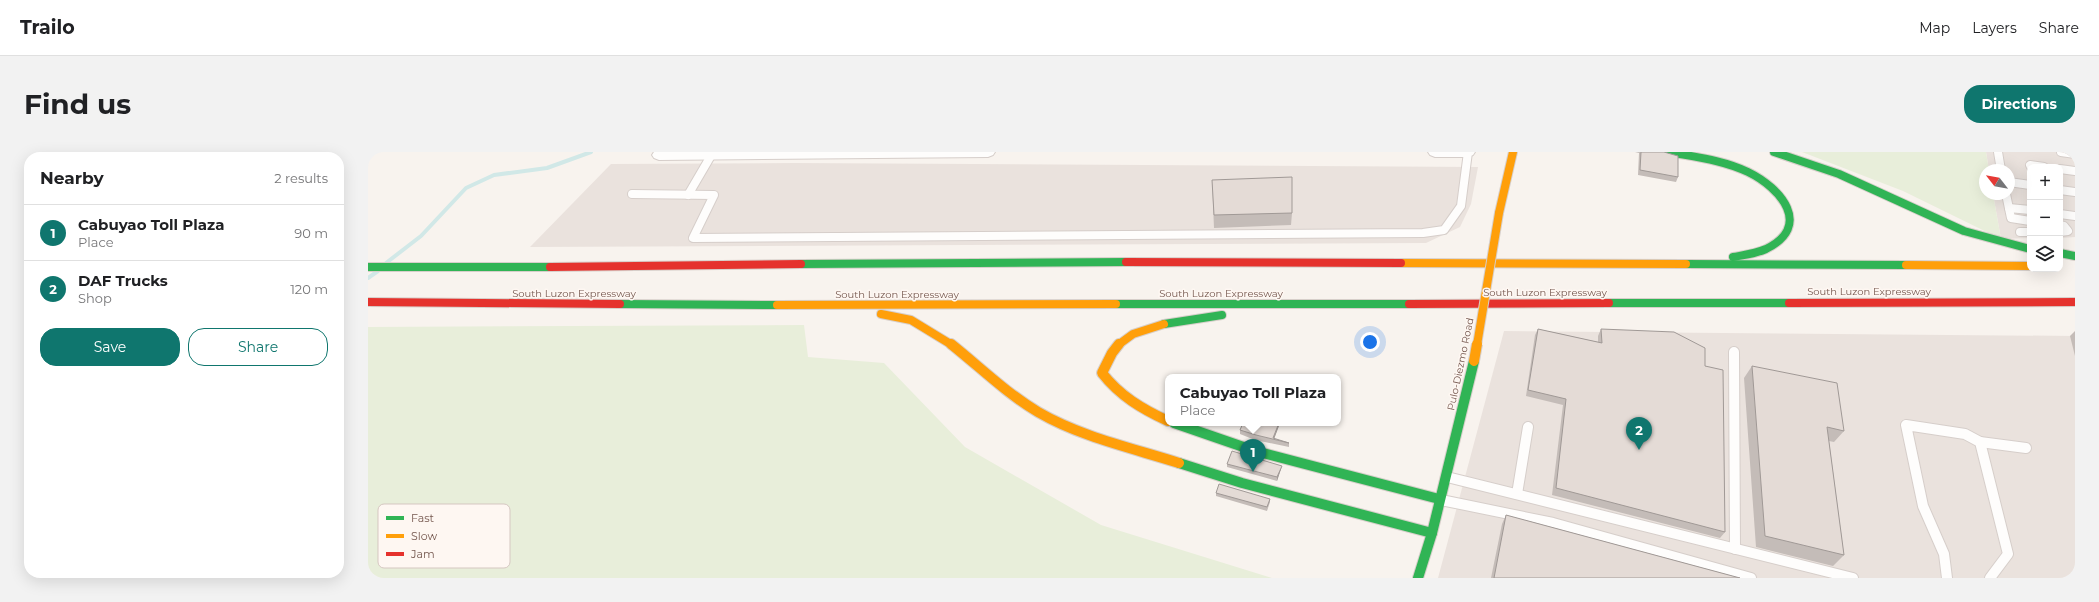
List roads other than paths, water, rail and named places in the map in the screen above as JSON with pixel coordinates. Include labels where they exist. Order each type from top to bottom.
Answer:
[{"type":"main road","name":"Pulo-Diezmo Road","points":[[1418,578],[1432,533],[1439,499],[1474,361],[1499,213],[1513,152]]},
{"type":"main road","points":[[1654,264],[1734,257],[1770,247],[1783,236],[1792,220],[1788,202],[1777,189],[1749,172],[1720,162],[1668,152]]},
{"type":"main road","points":[[1774,152],[1820,165],[1977,236],[2027,247]]},
{"type":"main road","points":[[2063,254],[2075,256]]},
{"type":"main road","points":[[368,267],[610,267],[1020,261],[2027,266]]},
{"type":"main road","name":"South Luzon Expressway","points":[[368,302],[816,305],[2075,302]]},
{"type":"main road","points":[[1165,420],[1145,411],[1123,398],[1111,388],[1102,373],[1111,352],[1129,336],[1157,326],[1207,316],[1315,304]]},
{"type":"main road","points":[[816,305],[894,316],[910,320],[954,346],[1001,386],[1038,412],[1115,443],[1242,483],[1432,533]]},
{"type":"main road","points":[[1183,426],[1255,451],[1439,499]]},
{"type":"street","points":[[658,154],[988,152]]},
{"type":"street","points":[[1435,152],[1468,152]]},
{"type":"lane","points":[[632,194],[714,195],[693,238],[1423,234],[1444,230],[1461,206],[1468,152]]},
{"type":"lane","points":[[1998,152],[2000,164]]},
{"type":"lane","points":[[2061,152],[2075,154]]},
{"type":"lane","points":[[688,195],[712,154]]},
{"type":"lane","points":[[2063,169],[2075,171]]},
{"type":"lane","points":[[2015,183],[2027,185]]},
{"type":"lane","points":[[2063,190],[2075,192]]},
{"type":"lane","points":[[2007,200],[2011,218],[2027,221]]},
{"type":"lane","points":[[2009,208],[2027,210]]},
{"type":"lane","points":[[2063,214],[2075,216]]},
{"type":"lane","points":[[2063,226],[2068,231],[2063,232]]},
{"type":"lane","points":[[2020,232],[2027,232]]},
{"type":"lane","points":[[1734,352],[1735,548]]},
{"type":"lane","points":[[1948,578],[1944,554],[1923,506],[1906,425],[1965,434],[1980,442],[2026,448]]},
{"type":"lane","points":[[1517,494],[1528,427]]},
{"type":"lane","points":[[1980,442],[2008,554],[1990,578]]},
{"type":"lane","points":[[1445,477],[1853,578]]},
{"type":"lane","points":[[1439,499],[1553,523],[1751,578]]},
{"type":"waterway","points":[[386,263],[421,236],[466,188],[494,175],[547,168],[591,152]]},
{"type":"waterway","points":[[368,278],[378,271]]},
{"type":"place","name":"DAF Trucks","points":[[1639,450]]},
{"type":"place","name":"Cabuyao Toll Plaza","points":[[1253,472]]}]
